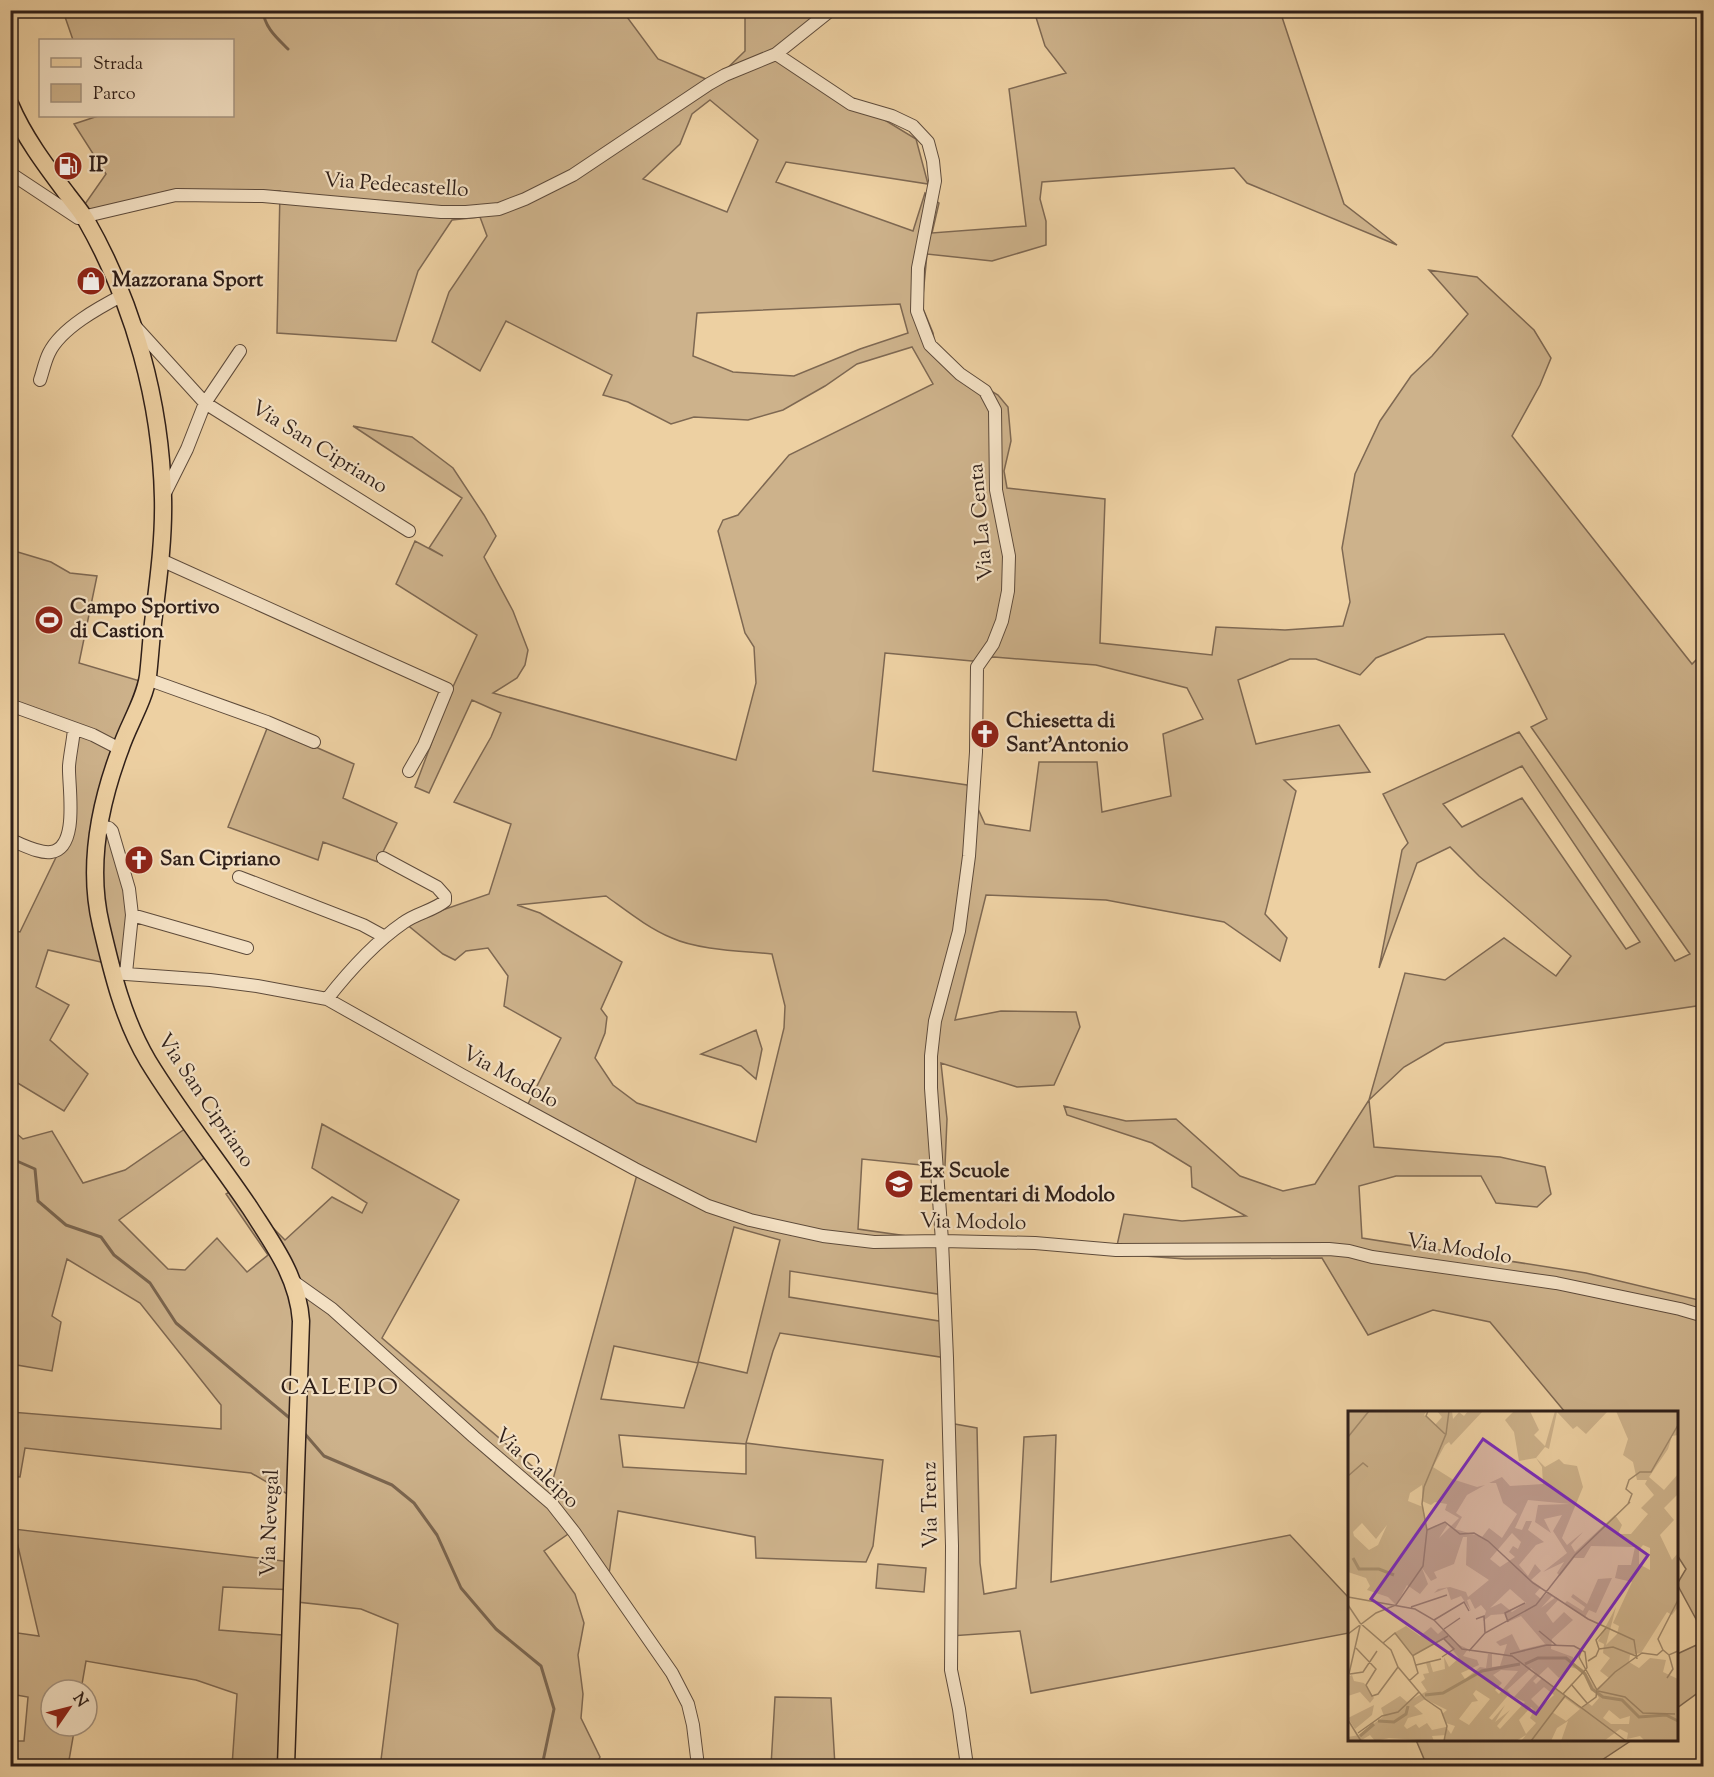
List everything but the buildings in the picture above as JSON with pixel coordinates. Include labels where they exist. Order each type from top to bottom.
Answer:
[{"type":"main road","name":"Via San Cipriano","points":[[10,104],[34,147],[84,217],[123,295],[145,368],[153,409],[163,496],[161,560],[147,679],[135,716],[120,749],[99,826],[94,861],[95,890],[119,973],[123,1009],[146,1057],[163,1085],[261,1226],[294,1282]]},
{"type":"main road","name":"Via Nevegal","points":[[286,1767],[301,1321],[294,1282]]},
{"type":"street","name":"Via Pedecastello","points":[[84,217],[176,195],[263,196],[441,212],[499,209],[525,200],[589,166],[719,78],[776,54],[831,10]]},
{"type":"street","name":"Via La Centa","points":[[776,54],[851,104],[892,116],[913,126],[928,142],[933,160],[935,182],[918,267],[917,311],[930,345],[960,374],[985,391],[995,410],[996,490],[1009,556],[1008,591],[1002,621],[993,644],[977,667],[976,752],[969,856],[959,930],[935,1021],[931,1056],[930,1088],[942,1241]]},
{"type":"street","points":[[10,173],[78,218],[84,217]]},
{"type":"street","points":[[40,380],[49,352],[63,334],[105,304],[123,295]]},
{"type":"street","name":"Via San Cipriano","points":[[132,322],[205,403],[409,531]]},
{"type":"street","name":"Via San Cipriano","points":[[163,496],[187,449],[205,403],[240,351]]},
{"type":"street","points":[[161,560],[447,689],[424,745],[409,771]]},
{"type":"street","points":[[147,679],[267,722],[314,742]]},
{"type":"street","points":[[10,705],[93,735],[120,749]]},
{"type":"street","points":[[10,840],[44,852],[57,850],[63,843],[69,826],[72,805],[69,766],[75,729]]},
{"type":"street","name":"Via San Cipriano","points":[[99,826],[112,831],[129,889],[132,915],[119,973]]},
{"type":"street","points":[[327,999],[341,980],[385,937],[409,918],[440,905],[446,899],[444,893],[437,887],[383,858]]},
{"type":"street","points":[[239,877],[363,925],[385,937]]},
{"type":"street","points":[[132,915],[247,948]]},
{"type":"street","name":"Via Modolo","points":[[119,973],[258,986],[327,999],[585,1142],[708,1206],[750,1220],[823,1236],[874,1242],[1035,1243],[1116,1250],[1329,1249],[1515,1278],[1556,1282],[1704,1316]]},
{"type":"street","name":"Via Trenz","points":[[942,1241],[952,1546],[951,1670],[967,1767]]},
{"type":"street","name":"Via Caleipo","points":[[294,1282],[332,1309],[442,1409],[552,1504],[672,1673],[688,1704],[698,1767]]},
{"type":"green space","points":[[63,11],[625,11],[624,13],[658,59],[713,82],[745,51],[745,11],[831,11],[776,54],[916,139],[928,184],[786,162],[776,182],[913,231],[925,193],[939,203],[932,233],[1026,226],[1009,89],[1066,73],[1045,46],[1034,11],[1280,11],[1344,204],[1397,245],[1247,183],[1234,168],[1042,182],[1040,199],[1046,221],[1046,245],[992,261],[927,254],[922,306],[933,333],[937,358],[998,395],[1008,407],[1011,441],[1004,471],[1007,488],[1105,499],[1100,643],[1212,655],[1216,627],[1285,630],[1343,626],[1350,602],[1342,548],[1355,474],[1380,421],[1411,376],[1432,356],[1468,314],[1429,270],[1477,277],[1534,330],[1551,358],[1540,385],[1512,436],[1692,664],[1703,653],[1703,1005],[1445,1043],[1404,1067],[1369,1100],[1405,973],[1445,980],[1504,938],[1556,976],[1571,956],[1479,876],[1450,847],[1417,863],[1379,968],[1402,850],[1408,843],[1383,794],[1519,732],[1675,961],[1690,954],[1531,727],[1547,719],[1504,634],[1427,637],[1376,658],[1360,675],[1316,659],[1290,659],[1238,680],[1256,744],[1339,725],[1370,772],[1284,780],[1296,791],[1265,914],[1287,938],[1280,961],[1224,922],[1106,900],[986,895],[955,1020],[1001,1011],[1076,1012],[1080,1027],[1054,1085],[1017,1087],[941,1063],[947,1119],[945,1166],[862,1159],[858,1229],[942,1241],[944,1295],[790,1271],[789,1297],[945,1322],[947,1358],[780,1333],[773,1351],[746,1443],[883,1460],[873,1546],[866,1562],[756,1558],[755,1537],[618,1511],[609,1574],[574,1530],[544,1551],[575,1594],[584,1623],[578,1655],[583,1694],[581,1718],[600,1757],[595,1766],[418,1766],[381,1760],[398,1624],[361,1609],[297,1602],[298,1590],[223,1587],[219,1630],[295,1636],[290,1766],[232,1766],[237,1694],[196,1680],[86,1661],[83,1678],[39,1678],[39,1738],[73,1738],[68,1766],[11,1766],[11,1741],[24,1741],[28,1697],[11,1694],[11,1632],[39,1636],[14,1529],[300,1563],[303,1503],[251,1473],[25,1448],[20,1477],[11,1476],[11,1412],[221,1429],[221,1405],[140,1303],[67,1259],[52,1316],[61,1322],[52,1371],[11,1364],[10,1128],[23,1139],[52,1131],[83,1183],[125,1170],[192,1124],[211,1153],[119,1220],[168,1269],[185,1270],[217,1238],[247,1272],[268,1255],[226,1194],[236,1188],[285,1240],[332,1197],[362,1213],[367,1203],[312,1168],[322,1124],[459,1200],[382,1338],[552,1483],[638,1171],[525,1110],[561,1038],[504,1006],[508,976],[488,948],[466,951],[455,960],[443,954],[405,923],[489,894],[511,824],[454,802],[491,737],[501,713],[472,700],[429,793],[415,787],[451,691],[477,635],[396,584],[415,541],[443,556],[429,548],[462,498],[353,426],[412,437],[453,468],[496,536],[484,557],[513,611],[528,650],[525,665],[517,678],[493,693],[736,760],[756,683],[754,647],[745,633],[718,531],[723,520],[738,515],[789,455],[933,384],[912,347],[857,364],[783,410],[748,420],[694,417],[671,424],[628,402],[603,395],[612,375],[506,321],[480,371],[432,342],[449,292],[487,236],[480,217],[452,220],[418,271],[396,341],[277,333],[280,191],[168,191],[78,214],[106,174],[74,124],[95,117],[234,117],[234,39],[73,39]],"holes":[[[710,100],[758,140],[727,212],[643,179],[680,144],[692,114]],[[900,304],[908,333],[860,349],[794,376],[733,372],[693,356],[697,313]],[[885,653],[972,661],[994,657],[1096,665],[1187,688],[1203,719],[1163,734],[1171,796],[1102,812],[1097,762],[1039,762],[1030,831],[985,824],[967,785],[873,771]],[[1522,766],[1640,942],[1626,949],[1522,798],[1462,827],[1443,804]],[[606,896],[638,919],[683,942],[721,949],[772,954],[785,1006],[784,1028],[756,1142],[637,1103],[613,1085],[595,1058],[605,1033],[607,1017],[601,1009],[622,962],[540,913],[517,905]],[[734,1227],[780,1240],[747,1373],[698,1362]],[[614,1346],[698,1363],[684,1408],[601,1399]],[[619,1435],[746,1444],[746,1474],[623,1467]]]},
{"type":"green space","points":[[11,550],[51,562],[70,573],[97,576],[79,663],[150,684],[110,803],[105,832],[108,832],[128,905],[124,958],[118,966],[48,950],[36,987],[69,1005],[50,1040],[88,1074],[64,1111],[11,1079],[10,930],[20,932],[69,826],[75,730],[11,708]]},
{"type":"green space","points":[[268,726],[354,764],[343,798],[397,823],[378,862],[323,842],[318,860],[228,827]]},
{"type":"green space","points":[[756,1030],[762,1049],[756,1079],[741,1066],[701,1054]]},
{"type":"green space","points":[[1369,1100],[1374,1147],[1500,1157],[1545,1167],[1551,1194],[1537,1207],[1496,1203],[1481,1176],[1396,1176],[1359,1186],[1362,1238],[1586,1273],[1703,1301],[1703,1632],[1678,1586],[1686,1569],[1678,1557],[1678,1411],[1564,1411],[1490,1322],[1433,1310],[1368,1335],[1322,1258],[1185,1259],[1118,1254],[1116,1250],[1124,1214],[1182,1221],[1246,1216],[1192,1187],[1191,1167],[1152,1143],[1067,1115],[1064,1106],[1126,1121],[1176,1119],[1240,1176],[1283,1191],[1315,1184]]},
{"type":"green space","points":[[949,1423],[977,1428],[980,1563],[984,1594],[1016,1588],[1024,1437],[1056,1435],[1051,1582],[1290,1535],[1348,1597],[1348,1633],[1031,1693],[1020,1631],[950,1636]]},
{"type":"green space","points":[[878,1564],[926,1568],[924,1592],[876,1588]]},
{"type":"green space","points":[[1703,1642],[1703,1689],[1678,1707],[1678,1654]]},
{"type":"green space","points":[[775,1697],[831,1698],[835,1766],[771,1766]]},
{"type":"green space","points":[[1416,1741],[1630,1741],[1596,1766],[1427,1766]]},
{"type":"waterway","points":[[263,10],[268,27],[288,49]]},
{"type":"waterway","points":[[10,1158],[35,1169],[38,1201],[66,1225],[101,1237],[114,1255],[150,1283],[176,1323],[292,1420]]},
{"type":"waterway","points":[[305,1434],[324,1456],[392,1485],[414,1503],[437,1535],[461,1588],[496,1629],[541,1666],[554,1709],[542,1766]]},
{"type":"place","name":"IP","points":[[68,166]]},
{"type":"place","name":"Mazzorana Sport","points":[[91,281]]},
{"type":"place","name":"Campo Sportivo di Castion","points":[[49,620]]},
{"type":"place","name":"Chiesetta di Sant'Antonio","points":[[985,734]]},
{"type":"place","name":"San Cipriano","points":[[139,860]]},
{"type":"place","name":"Ex Scuole Elementari di Modolo","points":[[899,1184]]},
{"type":"district","name":"CALEIPO","points":[[340,1388]]}]
